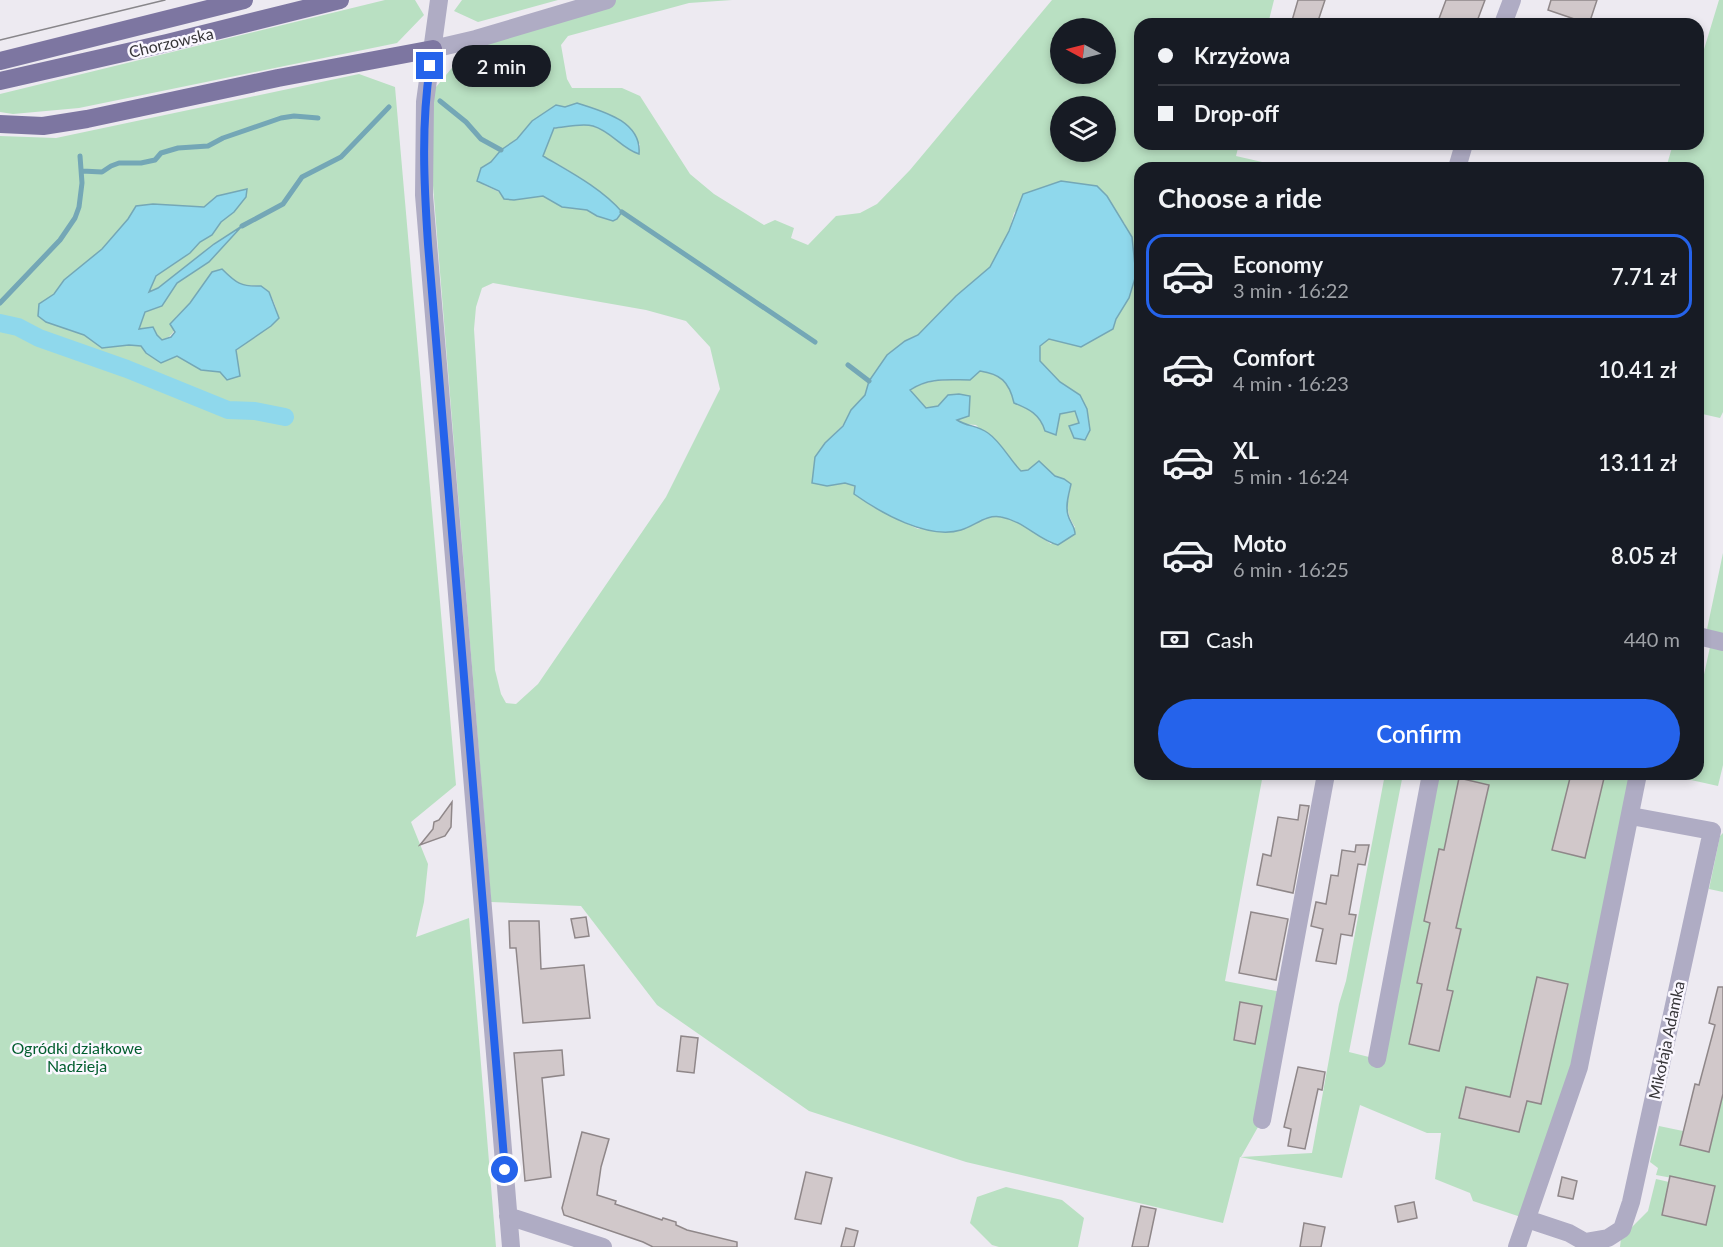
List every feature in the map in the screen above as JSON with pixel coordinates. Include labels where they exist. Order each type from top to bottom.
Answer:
[{"type":"main road","name":"Chorzowska","points":[[0,61],[244,0]]},
{"type":"main road","name":"Chorzowska","points":[[0,81],[340,0]]},
{"type":"main road","points":[[0,124],[43,126],[87,119],[278,78],[433,49]]},
{"type":"street","points":[[439,0],[425,102],[423,149],[428,244],[511,1247]]},
{"type":"street","points":[[433,49],[476,39],[607,0]]},
{"type":"street","points":[[1505,18],[1512,0]]},
{"type":"street","points":[[1704,637],[1723,642]]},
{"type":"street","points":[[1262,1120],[1325,780]]},
{"type":"street","points":[[1377,1059],[1430,780]]},
{"type":"street","points":[[1517,1247],[1579,1067],[1637,780]]},
{"type":"street","name":"Mikołaja Adamka","points":[[1527,1219],[1569,1233],[1585,1244],[1608,1238],[1622,1229],[1631,1202],[1712,831],[1631,816]]},
{"type":"street","points":[[508,1216],[603,1247]]},
{"type":"green space","points":[[385,0],[415,0],[424,15],[397,43],[79,108],[13,114],[0,112],[0,94]]},
{"type":"green space","points":[[462,0],[558,0],[478,22],[454,11]]},
{"type":"green space","points":[[607,0],[732,0],[689,3],[568,36],[561,45],[567,79],[572,88],[622,88],[640,96],[690,174],[714,194],[764,225],[775,220],[794,228],[791,238],[808,245],[836,216],[860,213],[877,204],[910,170],[1052,0],[1274,0],[1270,18],[1134,18],[1134,150],[1238,150],[1236,156],[1262,162],[1134,162],[1134,780],[1262,780],[1225,981],[1286,993],[1262,1120],[1241,1157],[1312,1153],[1384,780],[1402,780],[1349,1052],[1377,1059],[1430,780],[1637,780],[1579,1067],[1527,1219],[1473,1201],[1470,1193],[1435,1179],[1441,1133],[1427,1133],[1360,1105],[1342,1178],[1240,1157],[1223,1223],[966,1162],[809,1111],[657,1005],[581,906],[491,902],[426,99],[476,39]],"holes":[[[577,103],[640,144],[639,154],[605,131],[593,126],[554,128],[543,156],[568,170],[613,203],[600,217],[587,210],[562,207],[543,196],[504,199],[499,192],[484,185],[479,176],[481,168],[517,139],[532,121],[556,105],[565,107]],[[1061,181],[1097,186],[1107,196],[1125,224],[1129,298],[1116,319],[1113,329],[1081,347],[1049,339],[1039,346],[1040,361],[1060,382],[1080,395],[1085,440],[1069,427],[1079,423],[1075,411],[1060,414],[1056,434],[1045,431],[1040,420],[1033,413],[1014,403],[1006,384],[993,374],[979,371],[970,380],[924,383],[910,390],[926,408],[938,406],[964,424],[976,425],[1021,471],[1033,470],[1047,473],[1071,484],[1068,511],[1075,527],[1051,544],[1021,523],[1002,517],[990,517],[962,530],[918,529],[873,507],[854,494],[855,486],[845,483],[827,486],[825,443],[843,425],[865,395],[869,381],[905,341],[918,335],[956,296],[990,267],[1009,231],[1014,213],[1037,190]],[[493,283],[646,310],[686,321],[710,347],[720,389],[666,497],[538,684],[516,704],[506,703],[501,694],[495,670],[474,329],[476,307],[482,288]]]},
{"type":"green space","points":[[1719,0],[1723,0],[1723,412],[1720,418],[1704,414],[1704,162],[1668,162],[1671,150],[1704,150],[1704,49]]},
{"type":"green space","name":"Ogródki działkowe Nadzieja","points":[[359,74],[395,87],[456,785],[411,822],[428,864],[424,902],[416,937],[469,918],[496,1247],[0,1247],[0,136],[56,138]],"holes":[[[247,189],[246,197],[234,212],[221,222],[212,235],[200,241],[190,253],[156,276],[148,292],[158,288],[214,244],[240,228],[209,262],[177,283],[162,306],[145,312],[139,329],[146,329],[162,340],[170,336],[175,329],[176,317],[190,303],[212,272],[222,269],[236,283],[263,287],[272,299],[279,318],[236,350],[220,372],[201,370],[177,356],[146,353],[141,346],[102,348],[84,335],[68,330],[39,304],[55,294],[65,280],[102,249],[136,206],[153,204],[205,207],[217,196]]]},
{"type":"green space","points":[[1723,553],[1723,638],[1706,634]]},
{"type":"green space","points":[[1710,647],[1723,650],[1723,765],[1718,786],[1691,780],[1704,780],[1704,674]]},
{"type":"green space","points":[[1723,833],[1723,892],[1709,889],[1720,836]]},
{"type":"green space","points":[[1723,1094],[1723,1247],[1620,1247],[1621,1238],[1648,1211],[1656,1179],[1669,1182],[1662,1215],[1706,1224],[1715,1186],[1656,1175],[1658,1168],[1650,1162],[1659,1126],[1683,1131],[1680,1146],[1709,1152]]},
{"type":"green space","points":[[1006,1187],[1062,1200],[1084,1218],[1078,1247],[999,1247],[992,1245],[970,1223],[977,1197]]},
{"type":"water","points":[[577,103],[608,114],[627,125],[634,133],[639,154],[599,128],[584,125],[554,128],[543,156],[605,195],[622,212],[617,219],[613,221],[587,210],[562,207],[543,196],[504,199],[499,191],[477,181],[481,168],[517,139],[532,121],[556,105],[565,107]]},
{"type":"water","points":[[1061,181],[1097,186],[1107,196],[1132,237],[1134,282],[1129,298],[1116,319],[1113,329],[1081,347],[1049,339],[1040,346],[1040,361],[1060,382],[1080,395],[1087,409],[1090,430],[1085,440],[1074,438],[1069,426],[1079,423],[1075,411],[1060,414],[1056,435],[1045,431],[1040,420],[1033,413],[1014,403],[1003,380],[987,372],[980,371],[970,380],[932,381],[910,390],[926,408],[938,406],[948,395],[970,396],[969,416],[957,420],[988,433],[1021,471],[1028,470],[1039,461],[1055,476],[1071,484],[1067,511],[1075,534],[1058,545],[1017,522],[1001,517],[985,519],[961,530],[934,531],[905,523],[877,509],[854,494],[855,486],[845,483],[827,486],[812,483],[815,457],[825,443],[843,426],[851,410],[865,395],[869,381],[887,355],[905,341],[918,335],[956,296],[990,267],[1009,231],[1023,194]]},
{"type":"water","points":[[247,189],[246,197],[234,212],[221,222],[212,235],[156,276],[149,292],[158,288],[214,244],[242,226],[209,262],[177,283],[162,306],[145,312],[139,329],[153,327],[162,340],[171,337],[175,332],[170,324],[190,303],[212,272],[222,269],[239,283],[261,286],[269,292],[279,318],[236,350],[240,376],[227,380],[220,372],[201,370],[177,356],[161,363],[146,353],[141,346],[102,348],[84,335],[46,322],[38,316],[39,304],[54,294],[64,280],[102,249],[136,206],[153,204],[204,207],[217,196]]},
{"type":"building","points":[[1298,0],[1325,0],[1319,18],[1293,18]]},
{"type":"building","points":[[1446,0],[1485,0],[1478,18],[1439,18]]},
{"type":"building","points":[[1551,0],[1597,0],[1591,18],[1571,18],[1548,10]]},
{"type":"building","points":[[1459,780],[1489,785],[1456,928],[1461,929],[1447,990],[1453,991],[1439,1051],[1409,1044],[1422,984],[1417,983],[1430,923],[1424,921],[1439,849],[1444,850]]},
{"type":"building","points":[[1570,780],[1604,780],[1585,858],[1552,850]]},
{"type":"building","points":[[452,802],[451,827],[445,836],[420,845],[433,829],[434,822],[439,820]]},
{"type":"building","points":[[1300,805],[1309,806],[1293,893],[1257,885],[1263,854],[1271,856],[1278,817],[1298,820]]},
{"type":"building","points":[[1356,845],[1369,845],[1365,865],[1358,864],[1349,914],[1356,915],[1352,936],[1341,934],[1336,964],[1316,961],[1323,929],[1311,926],[1316,902],[1326,904],[1331,875],[1338,876],[1342,850],[1355,852]]},
{"type":"building","points":[[1251,912],[1288,919],[1276,980],[1239,973]]},
{"type":"building","points":[[586,917],[589,936],[575,938],[571,919]]},
{"type":"building","points":[[509,921],[539,921],[541,969],[584,965],[590,1018],[523,1023],[516,948],[510,948]]},
{"type":"building","points":[[1537,977],[1568,984],[1541,1104],[1527,1101],[1519,1132],[1459,1118],[1466,1087],[1510,1097]]},
{"type":"building","points":[[1718,987],[1723,987],[1723,1094],[1709,1152],[1680,1145],[1695,1084],[1699,1085],[1715,1025],[1709,1023]]},
{"type":"building","points":[[1240,1002],[1262,1006],[1255,1044],[1234,1040]]},
{"type":"building","points":[[681,1036],[698,1038],[694,1073],[677,1071]]},
{"type":"building","points":[[562,1050],[564,1075],[542,1078],[551,1177],[525,1181],[514,1053]]},
{"type":"building","points":[[1298,1067],[1325,1072],[1322,1090],[1318,1089],[1305,1149],[1288,1146],[1291,1129],[1284,1127]]},
{"type":"building","points":[[582,1132],[609,1139],[601,1167],[597,1195],[616,1201],[615,1204],[662,1220],[663,1218],[676,1222],[676,1225],[687,1230],[737,1242],[737,1247],[653,1247],[564,1215],[562,1208]]},
{"type":"building","points":[[806,1172],[832,1178],[821,1224],[795,1219]]},
{"type":"building","points":[[1670,1176],[1715,1186],[1706,1225],[1662,1215]]},
{"type":"building","points":[[1562,1177],[1577,1181],[1573,1199],[1558,1196]]},
{"type":"building","points":[[1414,1202],[1417,1218],[1398,1222],[1395,1206]]},
{"type":"building","points":[[1141,1206],[1156,1209],[1148,1247],[1132,1247]]},
{"type":"building","points":[[1304,1223],[1325,1227],[1321,1247],[1300,1247]]},
{"type":"building","points":[[846,1228],[858,1231],[854,1247],[841,1247]]},
{"type":"waterway","points":[[440,101],[466,122],[481,139],[501,150]]},
{"type":"waterway","points":[[242,226],[283,204],[302,177],[341,157],[389,107]]},
{"type":"waterway","points":[[82,171],[102,172],[119,163],[141,163],[155,160],[161,153],[178,148],[208,146],[223,138],[281,118],[294,116],[318,118]]},
{"type":"waterway","points":[[0,303],[60,240],[75,218],[82,183],[80,156]]},
{"type":"waterway","points":[[622,212],[815,342]]},
{"type":"waterway","points":[[0,323],[18,327],[39,338],[127,369],[228,410],[255,411],[285,417]]},
{"type":"waterway","points":[[848,365],[869,381]]},
{"type":"tram line","points":[[0,40],[165,0]]},
{"type":"route","points":[[430,66],[425,102],[424,195],[505,1170]]}]
